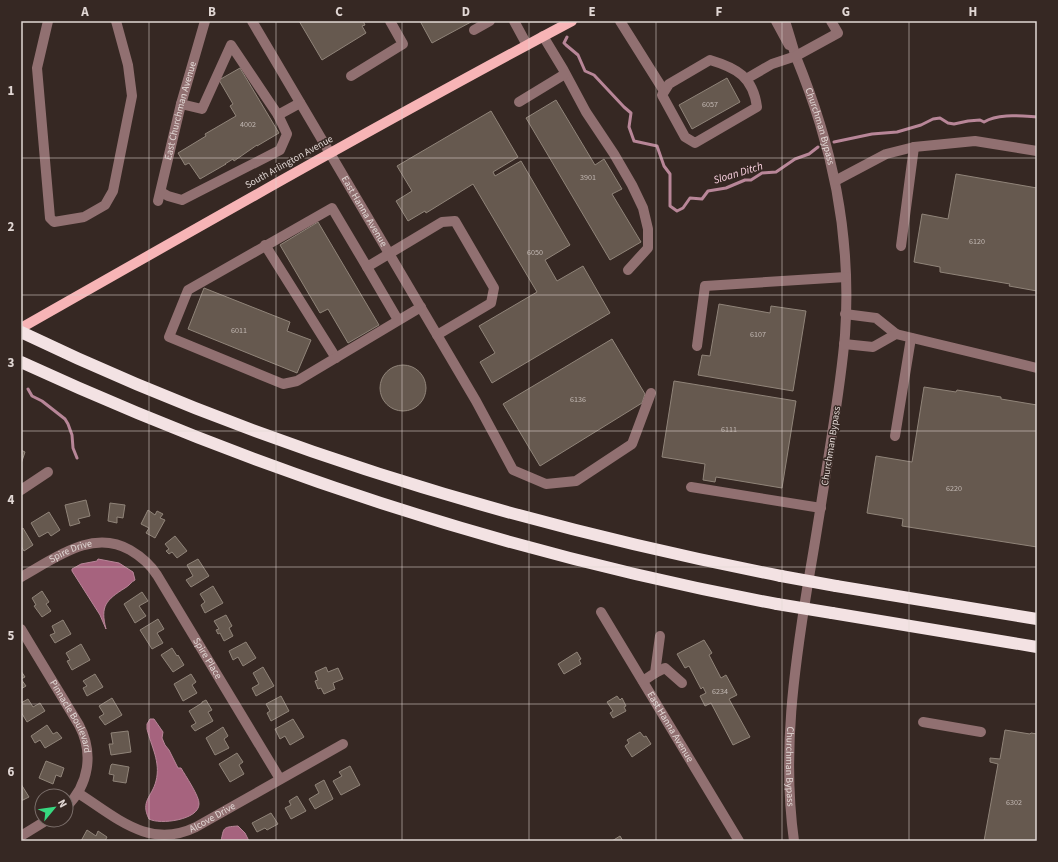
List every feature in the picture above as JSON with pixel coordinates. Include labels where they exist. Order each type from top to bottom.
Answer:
[{"type":"highway","points":[[21,332],[184,403],[238,424],[400,481],[513,515],[666,552],[781,576],[1037,619]]},
{"type":"highway","points":[[21,362],[106,400],[221,447],[393,508],[450,525],[600,566],[777,604],[1037,647]]},
{"type":"main road","name":"South Arlington Avenue","points":[[21,328],[330,153],[572,21]]},
{"type":"street","points":[[48,21],[37,68],[50,218],[54,222],[84,217],[105,205],[113,191],[132,96],[128,65],[116,21]]},
{"type":"street","name":"East Churchman Avenue","points":[[205,21],[182,104],[159,197],[168,196],[182,200],[280,150],[286,134],[278,115]]},
{"type":"street","name":"East Hanna Avenue","points":[[252,21],[421,307],[476,402],[513,470],[546,484],[576,481],[632,444],[651,393]]},
{"type":"street","points":[[351,76],[403,44],[390,21]]},
{"type":"street","points":[[474,30],[490,21]]},
{"type":"street","points":[[514,21],[527,45]]},
{"type":"street","points":[[620,21],[664,91]]},
{"type":"street","name":"Churchman Bypass","points":[[776,21],[796,56]]},
{"type":"street","name":"Churchman Bypass","points":[[785,21],[820,122],[835,181],[841,223],[846,278],[846,314],[841,376],[799,639],[790,713],[789,782],[790,811],[794,841]]},
{"type":"street","points":[[746,79],[772,64],[796,56],[838,33],[831,21]]},
{"type":"street","points":[[543,36],[586,112],[614,154],[643,208],[648,228],[648,248],[628,270]]},
{"type":"street","points":[[182,104],[202,109],[231,44],[278,115],[300,103]]},
{"type":"street","points":[[710,60],[729,66],[746,79],[755,95],[757,107],[695,143],[685,137],[662,95],[669,84],[710,60]]},
{"type":"street","points":[[518,102],[565,74]]},
{"type":"street","points":[[835,181],[886,154],[914,147],[975,141],[1037,150]]},
{"type":"street","points":[[901,246],[914,147]]},
{"type":"street","points":[[398,320],[332,208],[188,290],[169,336],[283,384],[297,381],[421,307]]},
{"type":"street","points":[[367,267],[442,222],[455,221],[494,288],[491,303],[437,335]]},
{"type":"street","points":[[265,245],[336,358]]},
{"type":"street","points":[[697,346],[705,286],[846,278]]},
{"type":"street","points":[[846,314],[876,318],[896,334],[1037,368]]},
{"type":"street","points":[[844,344],[873,347],[896,334]]},
{"type":"street","points":[[896,436],[911,338]]},
{"type":"street","points":[[21,490],[48,472]]},
{"type":"street","points":[[691,488],[821,508]]},
{"type":"street","name":"Spire Drive","points":[[21,577],[80,546],[100,542],[124,546]]},
{"type":"street","name":"Spire Place","points":[[124,546],[145,560],[157,575],[280,779]]},
{"type":"street","name":"East Hanna Avenue","points":[[601,612],[739,841]]},
{"type":"street","name":"Pinnacle Boulevard","points":[[21,629],[84,734],[88,749],[88,764],[84,781],[74,798]]},
{"type":"street","points":[[655,673],[660,636]]},
{"type":"street","points":[[643,681],[665,668],[682,683]]},
{"type":"street","points":[[923,722],[981,732]]},
{"type":"street","name":"Alcove Drive","points":[[78,793],[135,830],[154,835],[183,833],[343,744]]},
{"type":"street","points":[[21,836],[34,828]]},
{"type":"shaded area","points":[[98,559],[119,563],[133,572],[135,580],[113,596],[106,604],[104,609],[104,621],[106,629],[100,615],[72,571],[72,569],[81,564],[97,561]]},
{"type":"shaded area","points":[[150,719],[154,719],[163,732],[162,738],[165,745],[178,768],[181,768],[192,786],[199,801],[197,809],[193,814],[178,820],[154,821],[149,819],[147,813],[146,803],[156,781],[157,774],[155,754],[147,729],[147,724]]},
{"type":"shaded area","points":[[238,826],[245,833],[249,841],[221,841],[226,828]]},
{"type":"building","points":[[299,21],[363,21],[365,25],[362,26],[366,33],[322,60]]},
{"type":"building","points":[[420,21],[471,21],[471,22],[432,43]]},
{"type":"building","points":[[240,68],[279,133],[257,145],[234,161],[233,159],[200,179],[189,163],[185,165],[178,153],[206,136],[205,134],[236,116],[230,106],[233,104],[219,80]]},
{"type":"building","points":[[727,78],[740,102],[692,129],[679,105]]},
{"type":"building","points":[[556,100],[595,165],[604,159],[622,189],[612,194],[641,242],[610,260],[526,118]]},
{"type":"building","points":[[491,111],[518,157],[493,172],[495,176],[521,161],[570,245],[545,260],[557,281],[583,266],[610,313],[492,383],[480,362],[495,353],[479,326],[537,292],[473,184],[426,213],[425,211],[408,221],[396,201],[412,191],[397,166]]},
{"type":"building","points":[[956,174],[1037,188],[1037,291],[1009,286],[1010,284],[940,272],[940,267],[914,262],[922,214],[948,219]]},
{"type":"building","points":[[318,222],[379,325],[348,343],[328,309],[320,313],[280,245]]},
{"type":"building","points":[[204,288],[290,322],[287,331],[311,340],[297,373],[188,329]]},
{"type":"building","points":[[719,304],[770,313],[771,306],[806,311],[793,391],[698,375],[702,355],[710,356]]},
{"type":"building","points":[[612,339],[645,394],[642,403],[540,466],[503,404]]},
{"type":"building","points":[[403,365],[416,369],[422,375],[426,388],[422,401],[416,407],[403,411],[390,407],[384,401],[380,388],[384,375],[390,369]]},
{"type":"building","points":[[674,381],[796,401],[782,488],[716,477],[715,482],[703,480],[705,464],[662,457]]},
{"type":"building","points":[[924,387],[956,392],[957,390],[1001,397],[1001,399],[1037,405],[1037,547],[902,526],[903,519],[867,513],[876,456],[912,462]]},
{"type":"building","points":[[21,450],[25,452],[21,464]]},
{"type":"building","points":[[86,500],[90,516],[78,519],[80,523],[70,526],[65,505]]},
{"type":"building","points":[[110,503],[125,505],[123,518],[117,517],[117,523],[108,521]]},
{"type":"building","points":[[148,510],[155,515],[157,511],[163,514],[160,518],[165,520],[155,538],[146,533],[149,528],[141,524]]},
{"type":"building","points":[[49,512],[60,530],[51,536],[48,532],[39,537],[31,523]]},
{"type":"building","points":[[23,528],[33,545],[24,551],[21,546],[21,529]]},
{"type":"building","points":[[175,536],[187,551],[177,558],[172,552],[169,554],[166,551],[169,549],[165,544]]},
{"type":"building","points":[[198,559],[209,576],[191,587],[186,580],[193,576],[187,565]]},
{"type":"building","points":[[213,586],[223,603],[205,613],[201,605],[205,602],[200,594]]},
{"type":"building","points":[[42,591],[49,602],[46,604],[51,611],[42,617],[34,606],[36,605],[32,598]]},
{"type":"building","points":[[142,592],[148,601],[139,606],[146,616],[135,623],[124,604]]},
{"type":"building","points":[[226,615],[232,626],[229,628],[233,636],[224,641],[220,633],[218,634],[216,630],[219,629],[214,621]]},
{"type":"building","points":[[158,619],[164,629],[157,633],[163,643],[152,649],[140,630]]},
{"type":"building","points":[[63,620],[71,634],[55,643],[50,635],[55,633],[52,626]]},
{"type":"building","points":[[704,640],[712,653],[709,655],[721,678],[726,675],[737,695],[729,699],[750,737],[733,745],[711,703],[705,706],[700,696],[706,693],[703,687],[701,689],[689,666],[685,668],[677,654]]},
{"type":"building","points":[[246,642],[256,658],[243,666],[238,657],[233,660],[229,651]]},
{"type":"building","points":[[81,644],[90,660],[72,670],[67,661],[70,660],[66,653]]},
{"type":"building","points":[[172,648],[184,665],[173,672],[161,655]]},
{"type":"building","points":[[577,652],[581,659],[579,660],[581,664],[564,674],[558,664]]},
{"type":"building","points":[[263,667],[274,686],[256,696],[252,688],[259,684],[253,673]]},
{"type":"building","points":[[326,667],[328,672],[338,668],[343,679],[333,683],[335,689],[324,694],[321,688],[318,689],[315,681],[318,680],[315,672]]},
{"type":"building","points":[[21,671],[25,677],[21,679]]},
{"type":"building","points":[[95,674],[103,687],[87,696],[83,688],[87,686],[83,681]]},
{"type":"building","points":[[191,674],[196,682],[192,685],[197,693],[183,701],[174,684]]},
{"type":"building","points":[[21,679],[26,686],[21,689]]},
{"type":"building","points":[[281,696],[289,711],[271,721],[267,713],[270,711],[266,704]]},
{"type":"building","points":[[617,696],[620,700],[622,698],[626,706],[624,707],[626,711],[613,718],[610,713],[613,711],[607,702]]},
{"type":"building","points":[[112,698],[122,715],[105,725],[99,717],[104,714],[99,706]]},
{"type":"building","points":[[28,699],[33,707],[40,703],[45,711],[27,722],[21,712],[21,703]]},
{"type":"building","points":[[206,700],[212,710],[208,712],[213,721],[195,731],[191,726],[196,723],[189,711]]},
{"type":"building","points":[[293,719],[304,737],[290,745],[285,736],[280,739],[275,729]]},
{"type":"building","points":[[47,725],[53,734],[57,732],[62,738],[45,748],[40,740],[35,743],[31,736]]},
{"type":"building","points":[[223,727],[228,736],[224,739],[229,748],[215,755],[206,738]]},
{"type":"building","points":[[1005,730],[1037,734],[1037,841],[984,841],[998,764],[990,762],[990,758],[1000,759]]},
{"type":"building","points":[[128,731],[131,752],[111,755],[109,744],[113,744],[111,733]]},
{"type":"building","points":[[640,732],[644,737],[646,736],[651,744],[632,757],[625,746],[629,743],[627,740]]},
{"type":"building","points":[[237,753],[243,762],[239,765],[244,774],[230,782],[219,764]]},
{"type":"building","points":[[46,761],[64,768],[61,777],[56,775],[53,784],[39,778]]},
{"type":"building","points":[[112,764],[129,767],[126,783],[113,781],[114,775],[109,774]]},
{"type":"building","points":[[350,766],[360,785],[341,795],[333,781],[342,776],[339,772]]},
{"type":"building","points":[[324,780],[333,799],[315,809],[309,799],[319,793],[315,785]]},
{"type":"building","points":[[21,784],[29,797],[21,801]]},
{"type":"building","points":[[297,796],[306,811],[291,819],[285,808],[291,805],[289,801]]},
{"type":"building","points":[[271,813],[278,824],[267,830],[265,828],[257,832],[252,823]]},
{"type":"building","points":[[87,830],[96,836],[98,831],[107,837],[105,841],[81,841]]},
{"type":"building","points":[[620,836],[623,841],[612,841]]},
{"type":"waterway","name":"Sloan Ditch","points":[[567,37],[564,43],[578,55],[585,71],[594,75],[631,113],[629,127],[634,141],[657,146],[664,166],[670,174],[670,206],[677,211],[683,208],[690,198],[702,199],[708,191],[726,188],[745,180],[751,180],[762,173],[776,172],[795,159],[809,154],[818,147]]},
{"type":"waterway","name":"Sloan Ditch","points":[[834,142],[872,134],[897,132],[921,125],[933,119],[940,118],[948,123],[954,124],[980,120],[984,122],[1003,116],[1037,117]]},
{"type":"waterway","points":[[28,389],[32,396],[42,401],[65,419],[72,435],[73,448],[77,458]]}]
